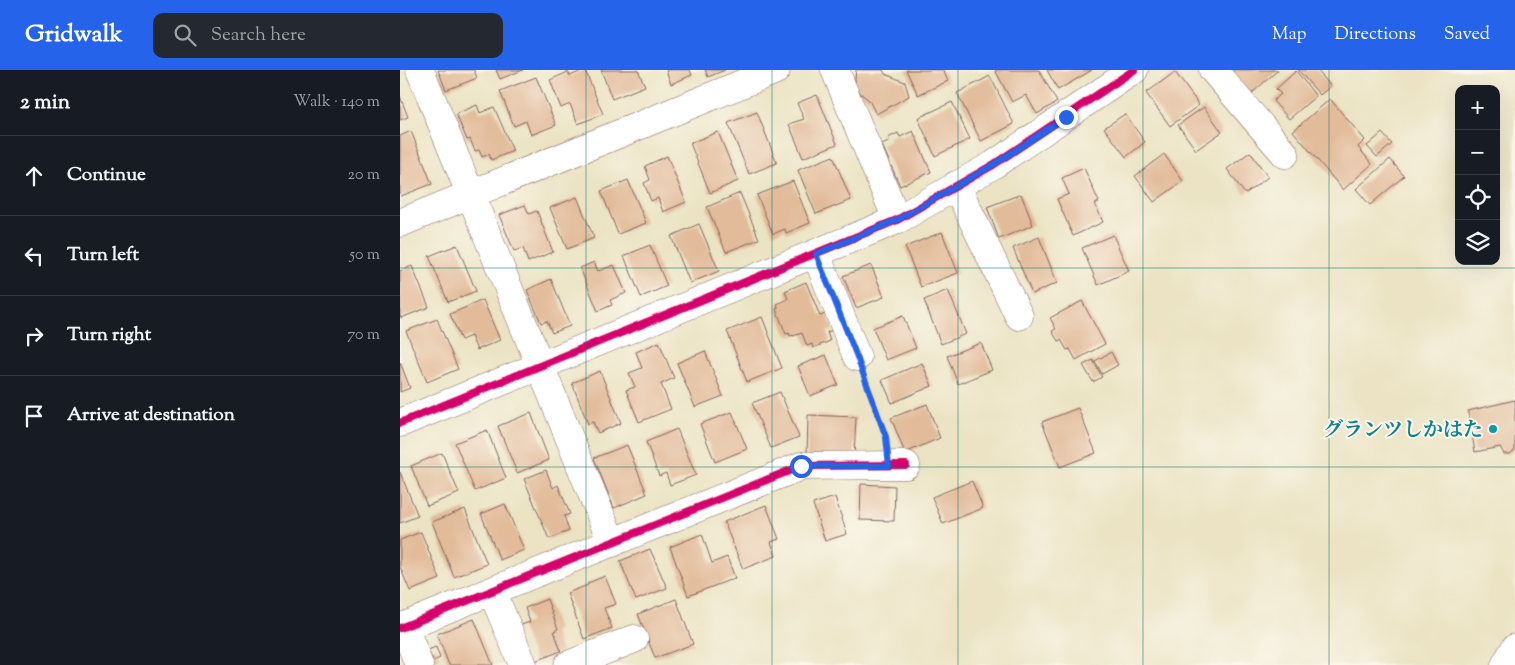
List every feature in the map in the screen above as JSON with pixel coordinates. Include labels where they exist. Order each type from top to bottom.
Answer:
[{"type":"street","points":[[420,70],[612,542]]},
{"type":"street","points":[[400,223],[776,70]]},
{"type":"street","points":[[834,70],[897,220]]},
{"type":"street","points":[[400,423],[897,220],[1001,160],[1134,70]]},
{"type":"street","points":[[1213,70],[1285,154]]},
{"type":"street","points":[[956,185],[1019,316]]},
{"type":"street","points":[[816,254],[857,357]]},
{"type":"street","points":[[419,665],[402,627],[801,466],[898,466]]},
{"type":"street","points":[[492,591],[523,665]]},
{"type":"street","points":[[568,665],[634,639]]},
{"type":"street","points":[[1505,665],[1515,648]]},
{"type":"path","points":[[857,357],[898,466]]},
{"type":"building","points":[[438,70],[474,70],[477,78],[446,90]]},
{"type":"building","points":[[496,70],[523,70],[500,79]]},
{"type":"building","points":[[585,70],[603,114],[578,124],[570,104],[561,108],[550,80],[568,72],[570,76]]},
{"type":"building","points":[[601,70],[638,70],[645,86],[612,99]]},
{"type":"building","points":[[666,70],[690,70],[692,75],[671,84]]},
{"type":"building","points":[[705,70],[725,70],[708,77]]},
{"type":"building","points":[[856,70],[883,70],[885,74],[905,82],[909,96],[876,114],[869,100],[861,94],[856,86]]},
{"type":"building","points":[[906,70],[943,70],[948,81],[918,95]]},
{"type":"building","points":[[995,70],[1039,70],[1057,102],[1037,114],[1026,95],[1012,102]]},
{"type":"building","points":[[1047,70],[1092,70],[1058,90]]},
{"type":"building","points":[[1231,70],[1278,70],[1251,94]]},
{"type":"building","points":[[1298,70],[1317,70],[1331,86],[1320,95]]},
{"type":"building","points":[[1296,71],[1316,96],[1289,119],[1273,101],[1281,94],[1276,89]]},
{"type":"building","points":[[1175,72],[1199,105],[1170,126],[1146,93]]},
{"type":"building","points":[[990,76],[1014,124],[981,141],[957,93]]},
{"type":"building","points":[[536,77],[556,125],[531,135],[526,121],[514,126],[500,91]]},
{"type":"building","points":[[817,95],[837,144],[803,158],[789,124],[804,119],[797,103]]},
{"type":"building","points":[[400,96],[408,117],[400,120]]},
{"type":"building","points":[[1330,99],[1365,140],[1358,147],[1372,164],[1343,190],[1293,131]]},
{"type":"building","points":[[952,102],[970,139],[935,156],[918,118]]},
{"type":"building","points":[[477,105],[480,113],[494,107],[513,151],[491,160],[489,154],[482,157],[479,150],[475,151],[470,139],[467,140],[456,114]]},
{"type":"building","points":[[1204,107],[1222,132],[1196,150],[1178,125]]},
{"type":"building","points":[[757,112],[777,163],[749,174],[728,123]]},
{"type":"building","points":[[1125,114],[1145,142],[1126,157],[1104,128]]},
{"type":"building","points":[[411,131],[432,184],[401,196],[400,136]]},
{"type":"building","points":[[913,131],[931,172],[900,186],[882,145],[890,141],[888,138],[898,133],[900,137]]},
{"type":"building","points":[[718,132],[738,181],[710,193],[690,143]]},
{"type":"building","points":[[1382,133],[1392,144],[1377,157],[1367,146]]},
{"type":"building","points":[[1250,152],[1268,177],[1245,194],[1227,169]]},
{"type":"building","points":[[1164,154],[1183,181],[1154,202],[1135,176]]},
{"type":"building","points":[[667,156],[686,202],[663,212],[658,198],[651,201],[644,183],[650,180],[645,166]]},
{"type":"building","points":[[833,156],[851,200],[816,214],[798,170]]},
{"type":"building","points":[[1390,159],[1404,176],[1370,205],[1356,189]]},
{"type":"building","points":[[1084,168],[1099,202],[1095,204],[1103,222],[1073,236],[1057,199],[1069,194],[1062,178]]},
{"type":"building","points":[[628,180],[646,223],[618,234],[601,191]]},
{"type":"building","points":[[793,181],[810,223],[786,233],[785,229],[773,234],[757,195]]},
{"type":"building","points":[[740,193],[759,239],[726,252],[707,207]]},
{"type":"building","points":[[1021,194],[1033,225],[999,239],[987,207]]},
{"type":"building","points":[[577,197],[594,238],[567,249],[550,208]]},
{"type":"building","points":[[525,205],[529,214],[537,211],[553,252],[528,262],[523,248],[514,251],[499,215]]},
{"type":"building","points":[[699,224],[719,271],[690,283],[671,236]]},
{"type":"building","points":[[942,232],[958,273],[921,287],[905,247]]},
{"type":"building","points":[[1113,235],[1129,271],[1098,285],[1082,248]]},
{"type":"building","points":[[1039,237],[1057,283],[1032,294],[1013,248]]},
{"type":"building","points":[[457,245],[476,291],[448,302],[429,256]]},
{"type":"building","points":[[650,245],[667,286],[641,297],[624,256]]},
{"type":"building","points":[[594,262],[598,271],[614,265],[626,293],[610,300],[612,305],[598,311],[580,268]]},
{"type":"building","points":[[871,265],[884,297],[856,308],[843,276]]},
{"type":"building","points":[[412,266],[429,307],[401,318],[400,271]]},
{"type":"building","points":[[551,279],[570,326],[552,333],[547,321],[541,323],[527,290]]},
{"type":"building","points":[[806,282],[820,316],[827,313],[833,330],[827,332],[830,341],[813,348],[812,344],[807,346],[802,333],[793,336],[790,336],[789,333],[786,334],[776,309],[778,308],[777,304],[788,299],[785,291]]},
{"type":"building","points":[[948,290],[966,334],[941,344],[924,300]]},
{"type":"building","points":[[483,300],[500,340],[477,350],[471,336],[461,340],[450,314]]},
{"type":"building","points":[[1082,301],[1105,344],[1076,360],[1070,349],[1067,350],[1061,340],[1058,341],[1052,331],[1056,329],[1050,318]]},
{"type":"building","points":[[903,316],[916,348],[886,360],[873,328]]},
{"type":"building","points":[[762,317],[782,368],[747,382],[727,331]]},
{"type":"building","points":[[437,319],[458,369],[427,382],[406,331]]},
{"type":"building","points":[[659,342],[674,378],[661,384],[671,409],[639,422],[626,390],[635,387],[629,373],[642,368],[636,352]]},
{"type":"building","points":[[981,343],[992,370],[958,384],[947,356]]},
{"type":"building","points":[[705,351],[723,396],[695,407],[677,363]]},
{"type":"building","points":[[1111,352],[1118,365],[1102,374],[1095,361]]},
{"type":"building","points":[[826,355],[838,385],[810,396],[798,366]]},
{"type":"building","points":[[1093,360],[1102,377],[1093,382],[1083,365]]},
{"type":"building","points":[[400,362],[410,388],[400,392]]},
{"type":"building","points":[[922,363],[932,386],[892,403],[882,380]]},
{"type":"building","points":[[600,371],[621,423],[598,433],[593,422],[588,424],[572,383]]},
{"type":"building","points":[[780,392],[799,437],[771,448],[752,403]]},
{"type":"building","name":"グランツしかはた","points":[[1515,400],[1515,450],[1510,454],[1504,454],[1500,447],[1475,452],[1468,411]]},
{"type":"building","points":[[927,404],[940,438],[905,453],[891,418]]},
{"type":"building","points":[[1078,408],[1096,453],[1060,467],[1042,422]]},
{"type":"building","points":[[732,412],[747,449],[715,462],[700,424]]},
{"type":"building","points":[[531,413],[549,460],[517,473],[498,426]]},
{"type":"building","points":[[808,415],[856,417],[854,458],[807,456]]},
{"type":"building","points":[[677,429],[696,475],[670,485],[666,473],[659,476],[646,442]]},
{"type":"building","points":[[487,430],[506,478],[475,491],[455,443]]},
{"type":"building","points":[[627,445],[647,494],[614,508],[594,458]]},
{"type":"building","points":[[442,453],[459,493],[427,506],[411,466]]},
{"type":"building","points":[[546,470],[553,488],[558,485],[570,514],[564,516],[569,531],[549,539],[524,479]]},
{"type":"building","points":[[400,472],[418,516],[400,523]]},
{"type":"building","points":[[972,481],[983,508],[943,524],[932,497]]},
{"type":"building","points":[[861,484],[895,486],[894,521],[860,520]]},
{"type":"building","points":[[835,497],[847,534],[825,541],[813,504]]},
{"type":"building","points":[[505,504],[524,550],[500,560],[481,514]]},
{"type":"building","points":[[766,505],[779,539],[771,542],[776,556],[743,569],[724,522]]},
{"type":"building","points":[[465,509],[487,564],[454,577],[432,522]]},
{"type":"building","points":[[421,532],[440,579],[410,591],[400,567],[400,540]]},
{"type":"building","points":[[702,534],[712,563],[727,557],[735,578],[688,596],[670,547]]},
{"type":"building","points":[[650,549],[667,588],[636,600],[620,561]]},
{"type":"building","points":[[605,576],[616,604],[604,608],[612,628],[584,639],[567,593]]},
{"type":"building","points":[[547,599],[558,629],[554,631],[561,651],[535,661],[521,625],[530,622],[525,608]]},
{"type":"building","points":[[676,599],[693,644],[655,658],[638,614]]},
{"type":"building","points":[[474,619],[493,665],[449,665],[437,634]]},
{"type":"building","points":[[436,647],[440,658],[433,661],[428,650]]},
{"type":"cycle path","points":[[400,423],[897,220],[993,165],[1134,70]]},
{"type":"cycle path","points":[[400,628],[801,466],[906,465]]},
{"type":"place","name":"グランツしかはた","points":[[1493,429]]},
{"type":"route","points":[[801,466],[889,466],[886,437],[816,254],[897,220],[993,165],[1066,117]]}]
